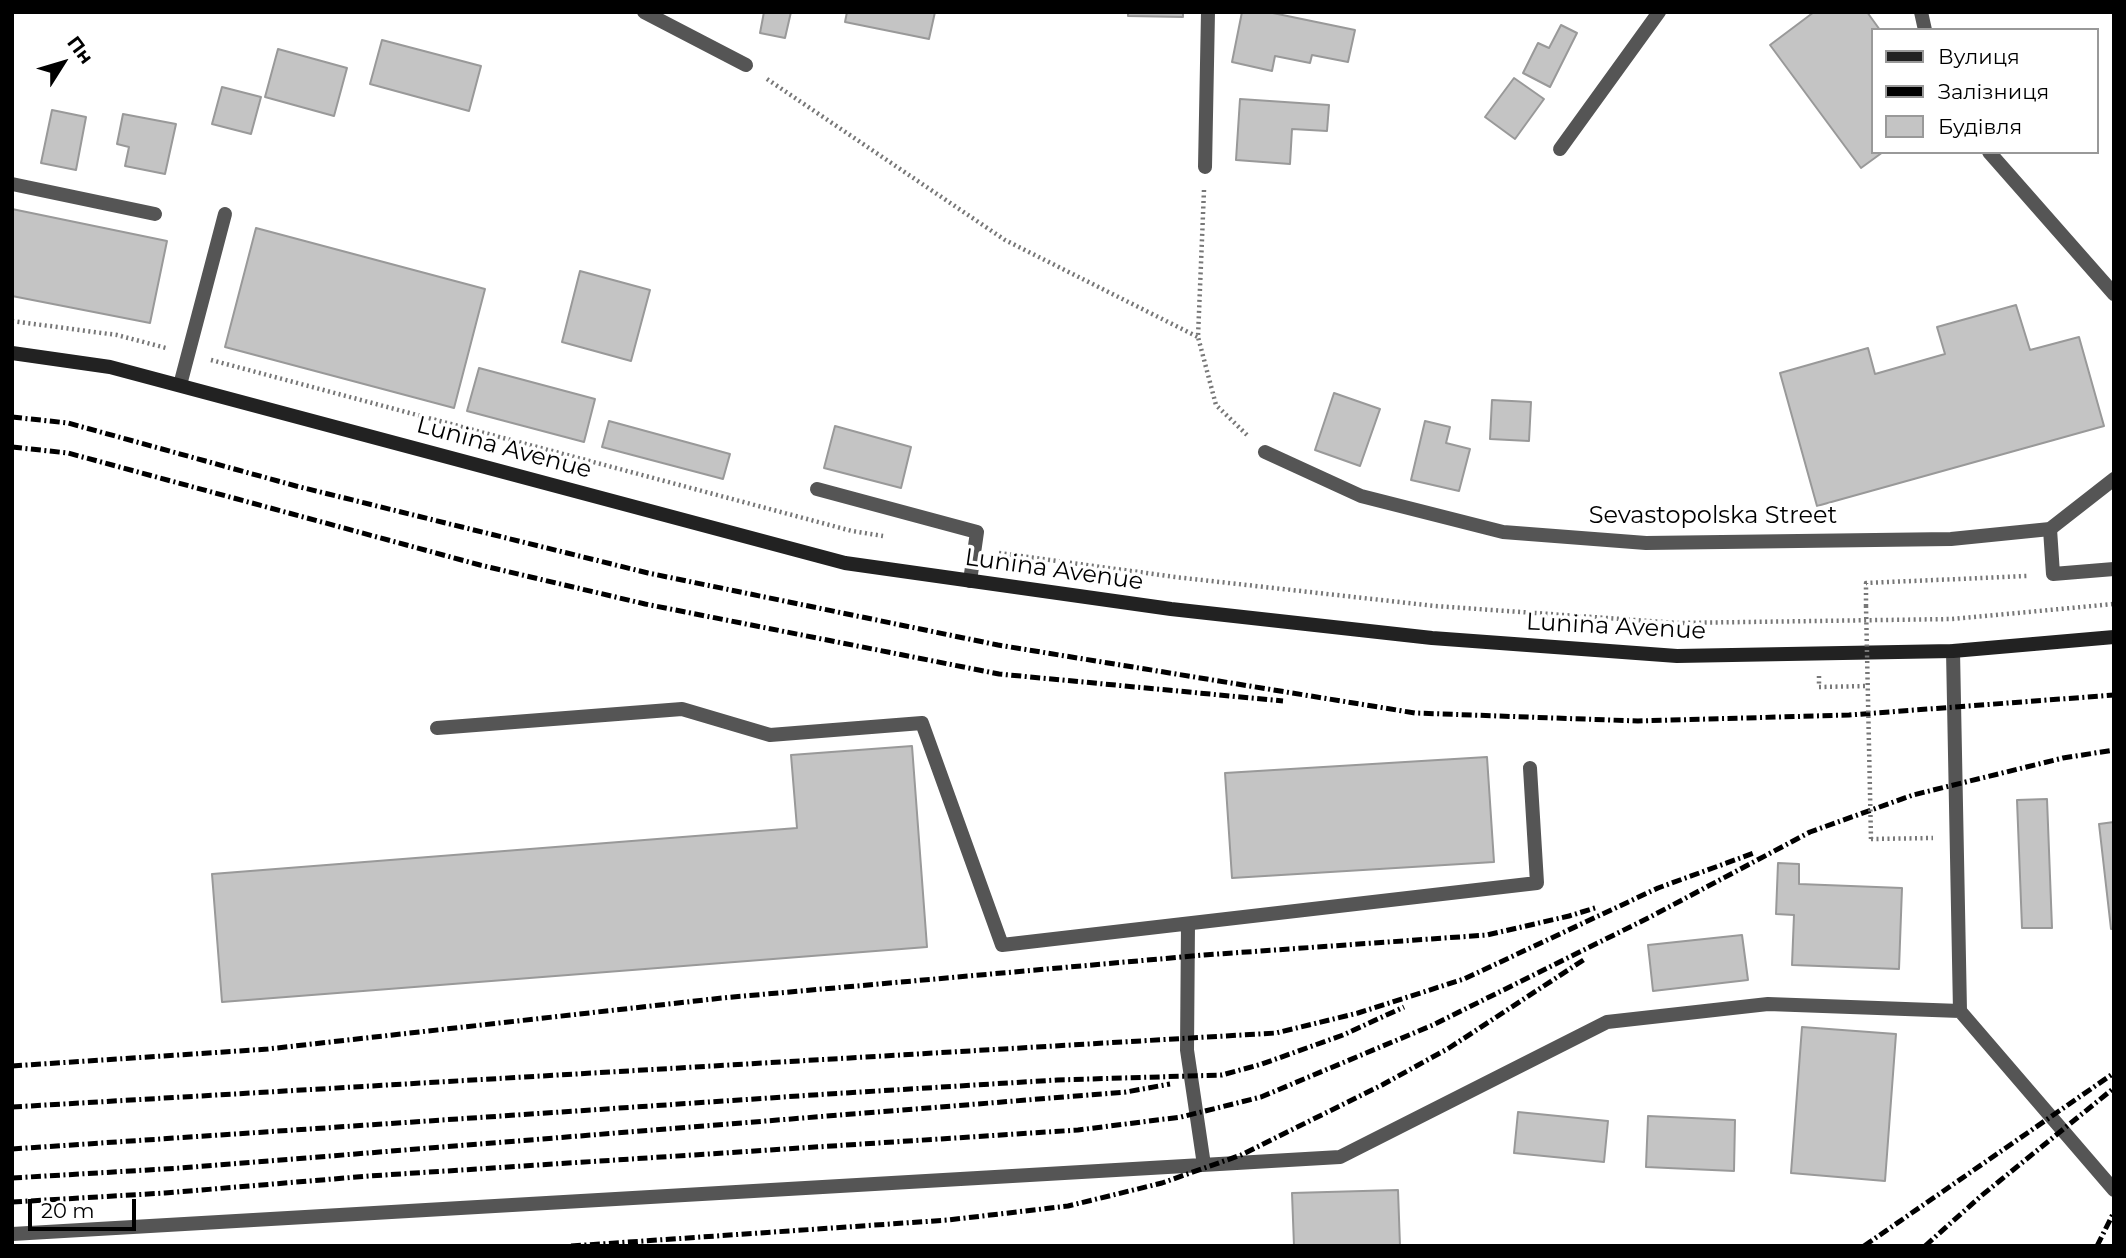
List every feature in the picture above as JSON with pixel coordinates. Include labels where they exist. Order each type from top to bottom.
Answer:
[{"type":"street","points":[[644,12],[746,65]]},
{"type":"street","points":[[1205,167],[1208,12]]},
{"type":"street","points":[[1560,149],[1659,12]]},
{"type":"street","points":[[1991,154],[2114,294]]},
{"type":"street","points":[[12,184],[155,214]]},
{"type":"street","points":[[180,385],[225,214]]},
{"type":"street","name":"Lunina Avenue","points":[[12,354],[110,367],[845,563],[1171,610],[1432,638],[1677,656],[1953,651],[2114,637]]},
{"type":"street","name":"Sevastopolska Street","points":[[1265,452],[1361,496],[1503,532],[1646,543],[1951,539],[2050,530]]},
{"type":"street","points":[[2114,479],[2050,530],[2053,574],[2114,569]]},
{"type":"street","points":[[817,489],[977,532],[970,581]]},
{"type":"street","points":[[1953,651],[1960,1011],[2114,1190]]},
{"type":"street","points":[[438,728],[682,709],[770,735],[922,723],[1002,945],[1537,883],[1530,768]]},
{"type":"street","points":[[1188,924],[1187,1051],[1205,1165]]},
{"type":"street","points":[[12,1234],[1340,1157],[1607,1021],[1768,1004],[1960,1011]]},
{"type":"path","points":[[746,65],[1005,240],[1198,337]]},
{"type":"path","points":[[1205,167],[1198,337],[1216,405],[1265,452]]},
{"type":"path","points":[[12,320],[117,335],[852,531],[892,537]]},
{"type":"path","points":[[975,549],[1175,578],[1421,605],[1678,623],[1952,619],[2114,604]]},
{"type":"path","points":[[1933,838],[1871,839],[1866,583],[2053,574]]},
{"type":"path","points":[[1819,687],[1868,686]]},
{"type":"building","points":[[764,12],[791,12],[785,38],[760,33]]},
{"type":"building","points":[[847,12],[935,12],[929,39],[845,22]]},
{"type":"building","points":[[1128,12],[1183,12],[1183,17],[1128,16]]},
{"type":"building","points":[[1242,12],[1268,12],[1355,30],[1348,62],[1312,55],[1310,63],[1275,56],[1272,71],[1232,62]]},
{"type":"building","points":[[1814,12],[1867,12],[1879,28],[1870,28],[1870,154],[1880,154],[1861,168],[1770,45]]},
{"type":"building","points":[[1561,25],[1577,33],[1550,87],[1523,73],[1538,43],[1549,48]]},
{"type":"building","points":[[382,40],[481,66],[469,111],[370,84]]},
{"type":"building","points":[[278,49],[347,68],[334,116],[265,97]]},
{"type":"building","points":[[1514,78],[1544,99],[1515,139],[1485,117]]},
{"type":"building","points":[[222,87],[261,97],[251,134],[212,124]]},
{"type":"building","points":[[1240,99],[1329,105],[1327,131],[1292,129],[1290,164],[1236,160]]},
{"type":"building","points":[[52,110],[86,117],[76,170],[41,163]]},
{"type":"building","points":[[123,114],[176,124],[165,174],[125,166],[129,147],[117,144]]},
{"type":"building","points":[[12,209],[167,241],[150,323],[12,296]]},
{"type":"building","points":[[256,228],[485,289],[454,408],[225,347]]},
{"type":"building","points":[[580,271],[650,290],[631,361],[562,342]]},
{"type":"building","points":[[2016,305],[2030,350],[2079,337],[2104,426],[1817,506],[1780,373],[1868,348],[1875,374],[1945,354],[1937,327]]},
{"type":"building","points":[[479,368],[595,399],[584,442],[467,411]]},
{"type":"building","points":[[1334,393],[1380,409],[1360,466],[1315,450]]},
{"type":"building","points":[[1492,400],[1531,402],[1529,441],[1490,439]]},
{"type":"building","points":[[609,421],[730,454],[723,479],[602,447]]},
{"type":"building","points":[[1425,421],[1450,427],[1446,443],[1470,449],[1459,491],[1411,480]]},
{"type":"building","points":[[835,426],[911,447],[901,488],[824,468]]},
{"type":"building","points":[[912,746],[927,947],[222,1002],[212,874],[797,828],[791,755]]},
{"type":"building","points":[[1487,757],[1494,862],[1232,878],[1225,773]]},
{"type":"building","points":[[2047,799],[2052,928],[2022,928],[2017,800]]},
{"type":"building","points":[[2114,822],[2114,929],[2111,929],[2099,824]]},
{"type":"building","points":[[1778,863],[1799,864],[1799,884],[1902,888],[1899,969],[1792,965],[1794,915],[1776,914]]},
{"type":"building","points":[[1742,935],[1748,980],[1653,991],[1648,945]]},
{"type":"building","points":[[1802,1027],[1896,1034],[1885,1181],[1791,1173]]},
{"type":"building","points":[[1518,1112],[1608,1121],[1604,1162],[1514,1153]]},
{"type":"building","points":[[1648,1116],[1735,1120],[1734,1171],[1646,1167]]},
{"type":"building","points":[[1398,1190],[1400,1246],[1294,1246],[1292,1193]]},
{"type":"railway","points":[[12,417],[68,423],[296,486],[648,573],[998,645],[1415,713],[1638,721],[1849,715],[2114,695]]},
{"type":"railway","points":[[12,447],[68,453],[480,565],[645,604],[999,674],[1283,701]]},
{"type":"railway","points":[[12,1202],[1078,1130],[1181,1117],[1261,1097],[1433,1025],[1650,917],[1810,832],[1913,795],[2063,758],[2114,750]]},
{"type":"railway","points":[[12,1107],[1276,1033],[1358,1013],[1464,979],[1658,888],[1754,853]]},
{"type":"railway","points":[[12,1066],[268,1049],[722,998],[1204,955],[1487,935],[1598,907]]},
{"type":"railway","points":[[571,1246],[948,1220],[1068,1206],[1162,1183],[1241,1155],[1382,1085],[1449,1048],[1585,959]]},
{"type":"railway","points":[[12,1149],[828,1094],[1057,1080],[1222,1075],[1262,1064],[1343,1035],[1404,1007]]},
{"type":"railway","points":[[1864,1246],[2114,1073]]},
{"type":"railway","points":[[12,1178],[181,1168],[1126,1092],[1170,1084]]},
{"type":"railway","points":[[1925,1246],[1981,1196],[2114,1088]]},
{"type":"railway","points":[[2097,1246],[2114,1212]]}]
